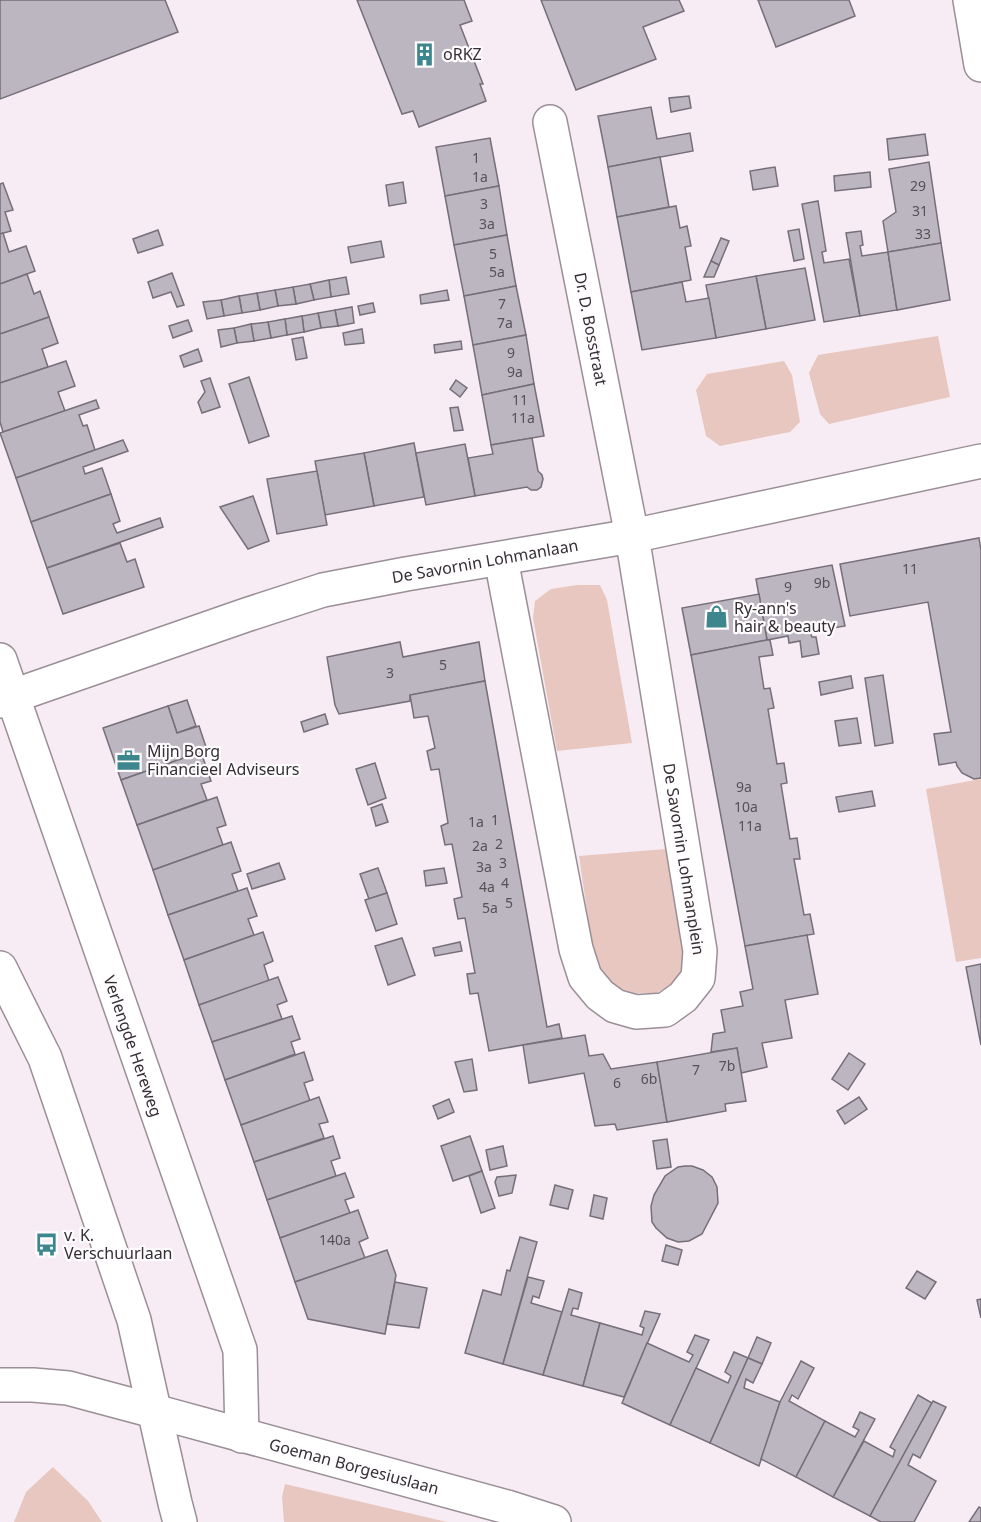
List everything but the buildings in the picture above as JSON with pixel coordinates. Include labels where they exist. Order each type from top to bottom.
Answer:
[{"type":"street","points":[[970,0],[981,65]]},
{"type":"street","name":"Dr. D. Bosstraat","points":[[550,123],[632,536]]},
{"type":"street","name":"De Savornin Lohmanlaan","points":[[6,698],[322,590],[632,536],[981,461]]},
{"type":"street","name":"De Savornin Lohmanplein","points":[[501,559],[576,949],[585,977],[600,995],[615,1006],[636,1012],[665,1010],[683,997],[698,978],[700,951],[632,536]]},
{"type":"street","name":"Verlengde Hereweg","points":[[0,660],[6,698],[240,1350],[242,1436]]},
{"type":"street","points":[[0,968],[45,1059],[134,1320],[180,1522]]},
{"type":"street","name":"Goeman Borgesiuslaan","points":[[0,1385],[68,1388],[507,1507],[554,1522]]},
{"type":"shaded area","points":[[938,336],[950,397],[829,424],[820,414],[809,373],[818,355]]},
{"type":"shaded area","points":[[784,361],[792,375],[800,422],[790,432],[720,446],[706,436],[696,390],[707,374]]},
{"type":"shaded area","points":[[577,585],[600,585],[607,600],[632,743],[557,751],[533,618],[535,601],[551,589]]},
{"type":"shaded area","points":[[981,779],[981,958],[956,962],[926,789]]},
{"type":"shaded area","points":[[666,849],[686,962],[676,983],[656,993],[634,993],[616,987],[603,975],[594,959],[579,856]]},
{"type":"shaded area","points":[[53,1467],[88,1501],[102,1522],[14,1522],[26,1492]]},
{"type":"shaded area","points":[[285,1484],[447,1522],[284,1522],[282,1497]]},
{"type":"place","name":"oRKZ","points":[[425,54]]},
{"type":"place","name":"Ry-ann's hair & beauty","points":[[716,617]]},
{"type":"place","name":"Mijn Borg Financieel Adviseurs","points":[[129,760]]},
{"type":"place","name":"v. K. Verschuurlaan","points":[[46,1244]]}]
